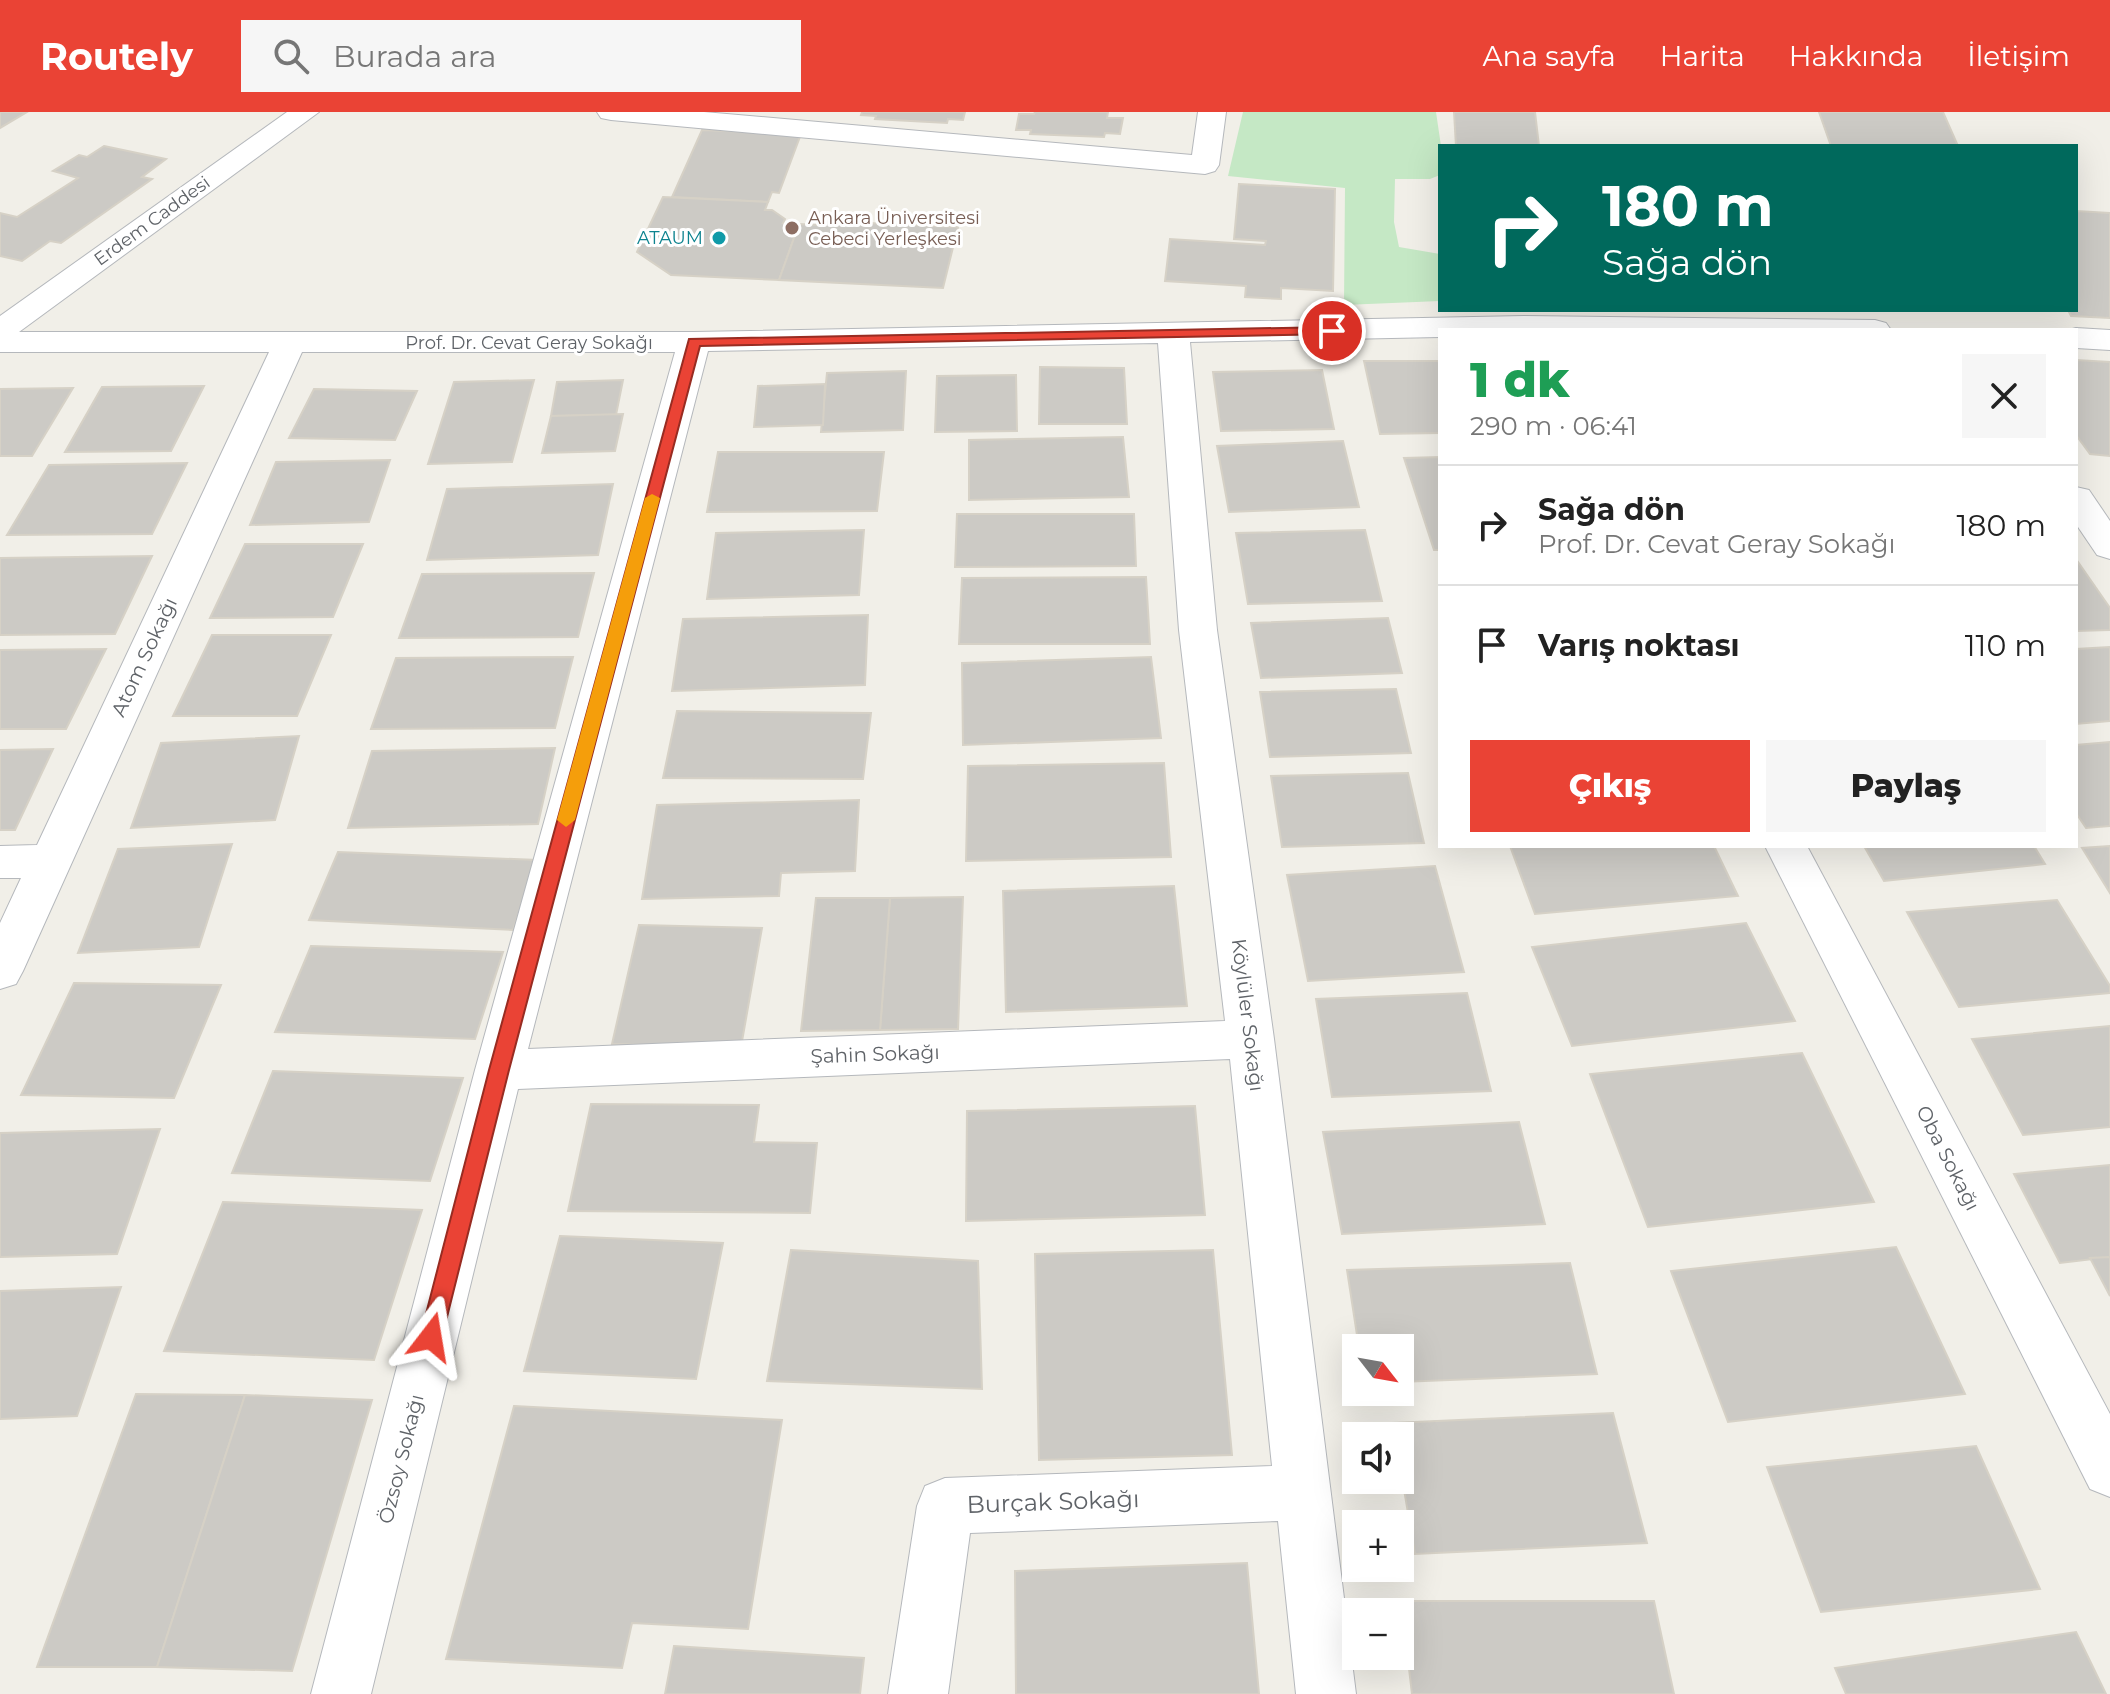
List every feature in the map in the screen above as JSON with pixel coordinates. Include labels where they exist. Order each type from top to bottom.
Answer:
[{"type":"street","name":"Erdem Caddesi","points":[[0,331],[305,112]]},
{"type":"street","points":[[611,112],[1205,165],[1212,112]]},
{"type":"street","name":"Prof. Dr. Cevat Geray Sokağı","points":[[0,342],[694,342],[1438,330]]},
{"type":"street","name":"Köylüler Sokağı","points":[[1173,335],[1198,630],[1251,1039],[1326,1694]]},
{"type":"street","points":[[2078,338],[2110,340]]},
{"type":"street","name":"Özsoy Sokağı","points":[[341,1694],[499,1070],[694,342]]},
{"type":"street","name":"Atom Sokağı","points":[[0,971],[289,344]]},
{"type":"street","points":[[2078,501],[2110,547]]},
{"type":"street","name":"Oba Sokağı","points":[[1787,848],[2110,1470]]},
{"type":"street","points":[[0,862],[50,861]]},
{"type":"street","name":"Şahin Sokağı","points":[[499,1070],[1251,1039]]},
{"type":"street","name":"Burçak Sokağı","points":[[918,1694],[945,1506],[1303,1492]]},
{"type":"green space","points":[[1243,112],[1436,112],[1441,144],[1438,144],[1438,176],[1430,179],[1395,179],[1394,222],[1399,247],[1438,254],[1438,301],[1344,305],[1345,188],[1228,176]]},
{"type":"building","points":[[0,112],[27,112],[0,128]]},
{"type":"building","points":[[862,112],[965,112],[963,120],[948,119],[947,123],[875,119],[876,116],[861,115]]},
{"type":"building","points":[[1108,112],[1107,118],[1123,118],[1120,134],[1105,133],[1104,137],[1030,134],[1031,130],[1016,130],[1019,114]]},
{"type":"building","points":[[1454,112],[1535,112],[1539,144],[1456,144]]},
{"type":"building","points":[[1819,112],[1943,112],[1957,144],[1830,144]]},
{"type":"building","points":[[702,130],[801,134],[779,193],[772,192],[768,202],[672,197]]},
{"type":"building","points":[[104,146],[166,159],[142,177],[152,179],[61,243],[50,241],[22,261],[0,256],[0,213],[17,217],[78,178],[53,171],[79,155],[87,157]]},
{"type":"building","points":[[1239,184],[1335,189],[1333,291],[1281,288],[1281,299],[1245,297],[1246,286],[1165,281],[1170,239],[1265,245],[1266,241],[1234,239]]},
{"type":"building","name":"ATAUM","points":[[663,197],[768,202],[765,210],[772,210],[785,219],[783,223],[799,224],[779,280],[671,275],[637,252]]},
{"type":"building","points":[[2078,211],[2110,213],[2110,318],[2071,316],[2069,312],[2078,312]]},
{"type":"building","points":[[822,221],[958,227],[943,288],[779,280],[799,224],[820,225]]},
{"type":"building","points":[[2078,360],[2110,362],[2110,456],[2090,454],[2078,438]]},
{"type":"building","points":[[1364,361],[1438,361],[1438,433],[1380,434]]},
{"type":"building","points":[[1040,367],[1124,368],[1127,424],[1039,424]]},
{"type":"building","points":[[1322,370],[1334,429],[1221,431],[1213,372]]},
{"type":"building","points":[[906,371],[903,430],[821,432],[827,373]]},
{"type":"building","points":[[1016,375],[1017,431],[935,432],[937,376]]},
{"type":"building","points":[[534,380],[512,462],[428,464],[454,382]]},
{"type":"building","points":[[623,380],[616,415],[551,416],[557,382]]},
{"type":"building","points":[[825,384],[823,425],[754,427],[758,386]]},
{"type":"building","points":[[204,386],[171,451],[65,452],[102,387]]},
{"type":"building","points":[[73,388],[32,456],[0,456],[0,389]]},
{"type":"building","points":[[314,389],[417,391],[395,440],[289,438]]},
{"type":"building","points":[[623,414],[615,451],[542,453],[551,416]]},
{"type":"building","points":[[1123,437],[1129,497],[969,500],[969,440]]},
{"type":"building","points":[[1343,441],[1359,507],[1229,512],[1217,446]]},
{"type":"building","points":[[718,452],[884,452],[877,511],[707,512]]},
{"type":"building","points":[[1438,457],[1438,550],[1434,550],[1404,458]]},
{"type":"building","points":[[390,460],[369,522],[250,525],[276,462]]},
{"type":"building","points":[[187,463],[152,534],[7,535],[49,465]]},
{"type":"building","points":[[613,484],[598,555],[427,560],[447,489]]},
{"type":"building","points":[[957,514],[1134,514],[1136,566],[955,567]]},
{"type":"building","points":[[864,530],[859,595],[707,599],[716,533]]},
{"type":"building","points":[[1365,530],[1382,601],[1248,604],[1236,533]]},
{"type":"building","points":[[245,544],[363,544],[333,617],[210,618]]},
{"type":"building","points":[[152,556],[115,634],[0,635],[0,558]]},
{"type":"building","points":[[2078,562],[2110,608],[2110,630],[2078,631]]},
{"type":"building","points":[[594,573],[578,637],[399,638],[422,574]]},
{"type":"building","points":[[1146,577],[1150,644],[959,644],[962,578]]},
{"type":"building","points":[[868,615],[865,685],[672,691],[683,619]]},
{"type":"building","points":[[1388,618],[1402,673],[1261,678],[1251,623]]},
{"type":"building","points":[[212,635],[331,635],[297,716],[173,716]]},
{"type":"building","points":[[2110,647],[2110,721],[2078,724],[2078,649]]},
{"type":"building","points":[[106,649],[66,729],[0,729],[0,650]]},
{"type":"building","points":[[573,657],[555,728],[371,729],[396,658]]},
{"type":"building","points":[[1151,657],[1161,738],[963,745],[962,663]]},
{"type":"building","points":[[1396,689],[1411,753],[1270,757],[1260,692]]},
{"type":"building","points":[[677,711],[871,713],[863,779],[663,778]]},
{"type":"building","points":[[299,736],[275,820],[131,828],[161,743]]},
{"type":"building","points":[[2110,742],[2110,826],[2086,828],[2078,816],[2078,745]]},
{"type":"building","points":[[555,748],[538,824],[348,828],[372,751]]},
{"type":"building","points":[[53,749],[15,830],[0,830],[0,750]]},
{"type":"building","points":[[1164,763],[1171,857],[966,861],[968,766]]},
{"type":"building","points":[[1408,773],[1424,843],[1282,847],[1271,776]]},
{"type":"building","points":[[859,800],[855,871],[781,873],[779,896],[642,899],[657,805]]},
{"type":"building","points":[[232,844],[199,947],[78,953],[118,849]]},
{"type":"building","points":[[2110,846],[2110,893],[2082,848]]},
{"type":"building","points":[[1511,848],[1715,848],[1738,896],[1535,914]]},
{"type":"building","points":[[1865,848],[2035,848],[2045,864],[1884,881]]},
{"type":"building","points":[[338,852],[537,860],[513,930],[309,920]]},
{"type":"building","points":[[1435,866],[1464,972],[1308,981],[1287,875]]},
{"type":"building","points":[[1174,886],[1187,1006],[1006,1012],[1003,891]]},
{"type":"building","points":[[963,897],[958,1029],[880,1030],[890,898]]},
{"type":"building","points":[[816,898],[890,898],[880,1030],[801,1031]]},
{"type":"building","points":[[2057,900],[2110,986],[2110,993],[1959,1007],[1907,912]]},
{"type":"building","points":[[1746,923],[1795,1021],[1572,1046],[1532,947]]},
{"type":"building","points":[[639,925],[762,928],[741,1047],[612,1044]]},
{"type":"building","points":[[311,946],[503,952],[475,1039],[275,1032]]},
{"type":"building","points":[[74,983],[221,985],[174,1098],[21,1095]]},
{"type":"building","points":[[1467,993],[1491,1091],[1332,1097],[1316,999]]},
{"type":"building","points":[[2110,1026],[2110,1127],[2023,1135],[1972,1039]]},
{"type":"building","points":[[1802,1053],[1874,1202],[1648,1227],[1590,1074]]},
{"type":"building","points":[[273,1071],[463,1078],[430,1181],[232,1173]]},
{"type":"building","points":[[591,1104],[759,1105],[754,1142],[817,1143],[810,1213],[568,1211]]},
{"type":"building","points":[[1195,1106],[1205,1215],[966,1221],[967,1111]]},
{"type":"building","points":[[1519,1122],[1545,1224],[1342,1234],[1323,1132]]},
{"type":"building","points":[[160,1129],[117,1254],[0,1257],[0,1133]]},
{"type":"building","points":[[2110,1165],[2110,1257],[2060,1263],[2014,1174]]},
{"type":"building","points":[[223,1202],[422,1210],[374,1360],[164,1351]]},
{"type":"building","points":[[560,1236],[723,1243],[696,1379],[524,1371]]},
{"type":"building","points":[[1896,1247],[1965,1394],[1728,1422],[1671,1271]]},
{"type":"building","points":[[791,1250],[978,1261],[982,1389],[767,1381]]},
{"type":"building","points":[[1213,1250],[1232,1455],[1039,1460],[1035,1254]]},
{"type":"building","points":[[2110,1257],[2110,1296],[2090,1258]]},
{"type":"building","points":[[1570,1263],[1597,1374],[1414,1381],[1414,1334],[1357,1334],[1347,1270]]},
{"type":"building","points":[[121,1287],[77,1416],[0,1419],[0,1291]]},
{"type":"building","points":[[136,1394],[245,1395],[157,1667],[37,1667]]},
{"type":"building","points":[[245,1395],[372,1400],[292,1671],[157,1667]]},
{"type":"building","points":[[514,1406],[782,1420],[748,1629],[632,1623],[622,1668],[446,1659]]},
{"type":"building","points":[[1613,1413],[1647,1543],[1415,1554],[1414,1510],[1408,1510],[1405,1494],[1414,1494],[1414,1422]]},
{"type":"building","points":[[1976,1446],[2040,1589],[1821,1612],[1767,1467]]},
{"type":"building","points":[[1247,1563],[1259,1694],[1016,1694],[1015,1571]]},
{"type":"building","points":[[1414,1601],[1654,1601],[1674,1694],[1412,1694],[1409,1670],[1414,1670]]},
{"type":"building","points":[[2076,1632],[2106,1694],[1846,1694],[1835,1668]]},
{"type":"building","points":[[674,1646],[864,1658],[860,1694],[665,1694]]},
{"type":"slow traffic","points":[[566,820],[652,498]]},
{"type":"place","name":"Ankara Üniversitesi Cebeci Yerleşkesi","points":[[792,228]]},
{"type":"place","name":"ATAUM","points":[[719,238]]},
{"type":"route","points":[[431,1337],[499,1070],[694,342],[1332,331]]}]
